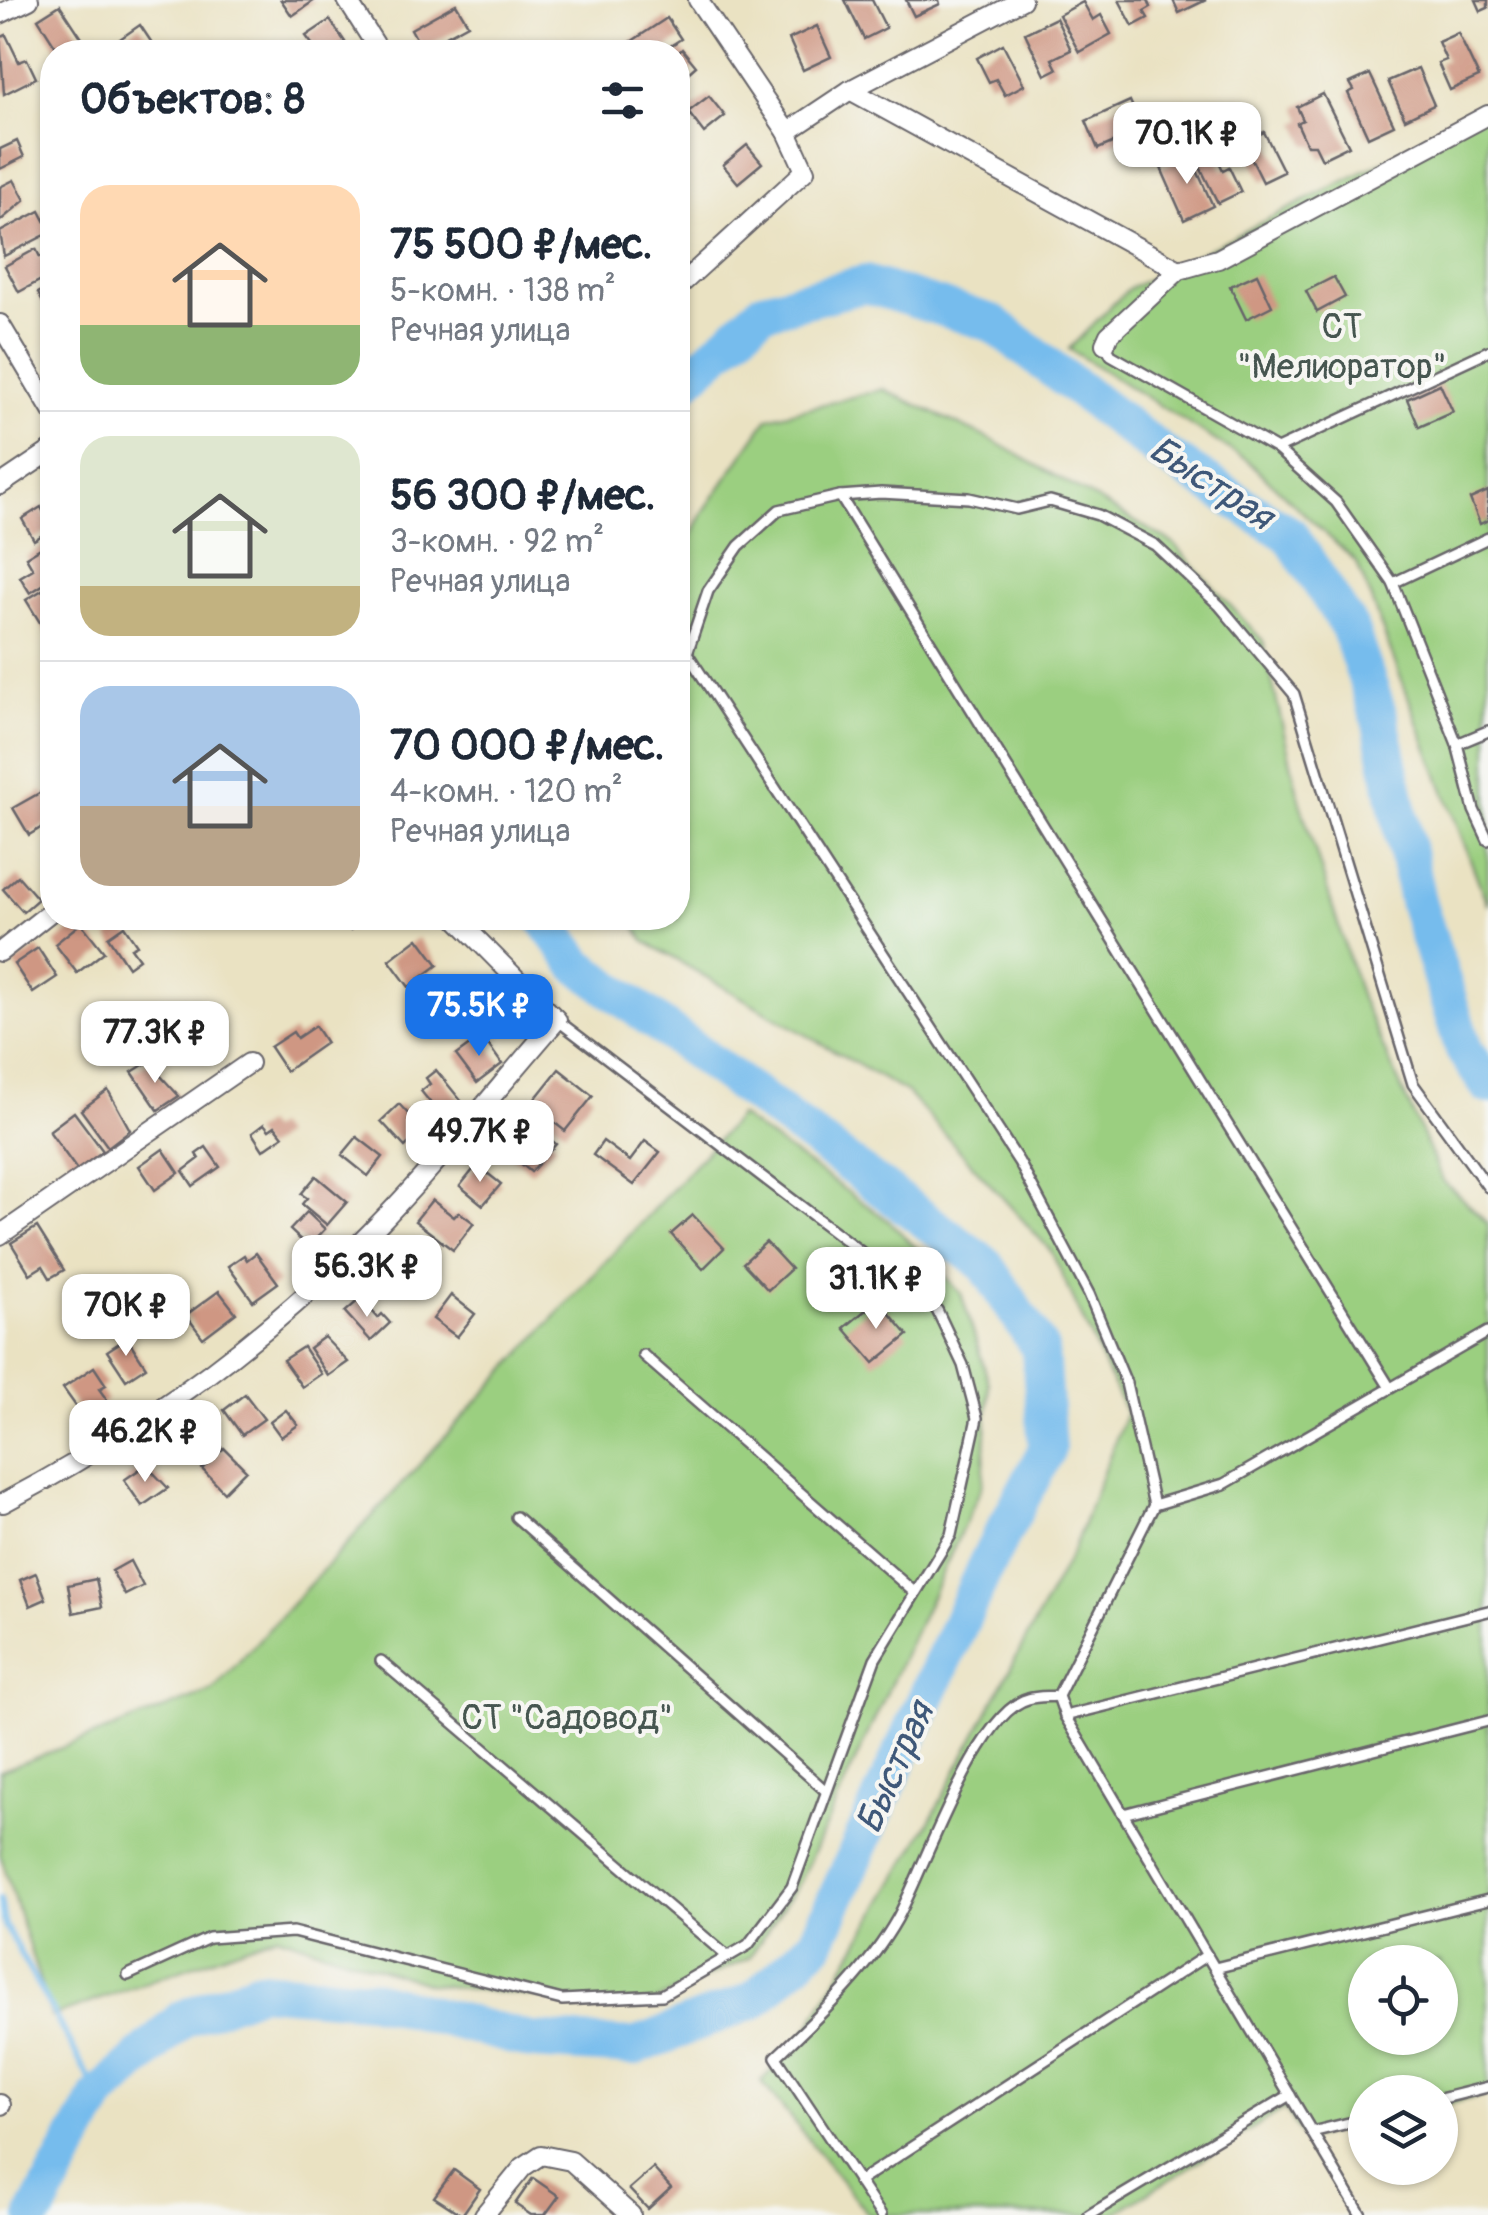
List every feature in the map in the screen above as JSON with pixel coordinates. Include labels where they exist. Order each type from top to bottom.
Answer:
[{"type":"street","points":[[0,14],[29,0]]},
{"type":"street","points":[[348,0],[373,40]]},
{"type":"street","points":[[690,276],[805,171],[787,132],[698,0]]},
{"type":"street","points":[[787,132],[850,90],[1022,0]]},
{"type":"street","points":[[850,90],[1179,270]]},
{"type":"street","points":[[1105,344],[1109,335],[1179,270],[1218,259],[1488,115]]},
{"type":"street","points":[[0,324],[40,391]]},
{"type":"street","points":[[0,485],[40,458]]},
{"type":"street","points":[[0,952],[40,920]]},
{"type":"street","points":[[2,1501],[90,1457],[267,1329],[372,1232],[557,1020],[468,930]]},
{"type":"street","points":[[0,1235],[248,1063]]},
{"type":"street","points":[[484,2215],[523,2167],[541,2154],[571,2161],[632,2215]]},
{"type":"lane","points":[[1105,344],[1111,356],[1278,449],[1336,502],[1393,583],[1457,744],[1474,810],[1488,840]]},
{"type":"lane","points":[[1278,449],[1488,350]]},
{"type":"lane","points":[[690,643],[708,591],[739,546],[779,510],[840,496],[881,493],[969,498],[1017,509],[1050,501],[1098,515],[1155,545],[1220,606],[1294,694],[1412,1084],[1488,1187]]},
{"type":"lane","points":[[840,496],[1390,1388]]},
{"type":"lane","points":[[1393,583],[1488,538]]},
{"type":"lane","points":[[690,657],[1018,1162],[1089,1294],[1126,1383],[1154,1504],[1058,1696],[1065,1716],[1362,2215]]},
{"type":"lane","points":[[1457,744],[1488,730]]},
{"type":"lane","points":[[128,1975],[208,1938],[293,1932],[562,2000],[662,1995],[748,1945],[792,1887],[876,1659],[951,1535],[977,1418],[963,1365],[936,1310],[557,1020]]},
{"type":"lane","points":[[1154,1504],[1224,1484],[1488,1332]]},
{"type":"lane","points":[[643,1355],[914,1592]]},
{"type":"lane","points":[[516,1516],[826,1791]]},
{"type":"lane","points":[[1065,1716],[1488,1611]]},
{"type":"lane","points":[[381,1661],[728,1956]]},
{"type":"lane","points":[[880,2215],[776,2057],[835,2001],[896,1921],[946,1811],[990,1730],[1025,1699],[1058,1696]]},
{"type":"lane","points":[[1123,1814],[1488,1721]]},
{"type":"lane","points":[[1215,1968],[1488,1900]]},
{"type":"lane","points":[[858,2182],[1207,1955]]},
{"type":"lane","points":[[1458,2094],[1488,2087]]},
{"type":"lane","points":[[1090,2215],[1290,2095]]},
{"type":"lane","points":[[1312,2132],[1348,2122]]},
{"type":"green space","name":"СТ \"Мелиоратор\"","points":[[1488,109],[1488,906],[1357,563],[1248,461],[1069,349],[1127,290]]},
{"type":"green space","points":[[883,389],[994,441],[1174,544],[1263,641],[1300,802],[1361,998],[1443,1181],[1488,1223],[1488,2094],[1458,2102],[1458,2075],[1348,2075],[1348,2129],[1304,2140],[1285,2108],[1112,2215],[869,2215],[761,2081],[801,2040],[930,1821],[1073,1550],[1126,1413],[1051,1251],[907,1093],[644,941],[638,930],[690,930],[690,539],[704,511],[768,418]]},
{"type":"green space","name":"СТ \"Садовод\"","points":[[739,1116],[889,1221],[961,1293],[989,1383],[983,1484],[800,1881],[749,1958],[638,2009],[429,1984],[277,1935],[51,2017],[0,1854],[0,1771],[212,1691]]},
{"type":"building","points":[[281,0],[315,0],[292,16]]},
{"type":"building","points":[[845,0],[872,0],[886,28],[864,39]]},
{"type":"building","points":[[906,0],[939,0],[940,4],[914,16]]},
{"type":"building","points":[[1119,0],[1148,0],[1151,7],[1144,11],[1148,18],[1133,26]]},
{"type":"building","points":[[1173,0],[1206,0],[1179,13]]},
{"type":"building","points":[[1476,0],[1488,0],[1488,8],[1481,11]]},
{"type":"building","points":[[1083,2],[1093,20],[1101,15],[1111,34],[1079,52],[1059,15]]},
{"type":"building","points":[[456,4],[468,24],[439,40],[417,40],[411,29]]},
{"type":"building","points":[[60,5],[83,40],[51,40],[38,19]]},
{"type":"building","points":[[667,18],[681,39],[679,40],[634,40]]},
{"type":"building","points":[[1056,18],[1071,50],[1052,59],[1057,69],[1045,75],[1025,33]]},
{"type":"building","points":[[330,20],[344,40],[309,40],[306,36]]},
{"type":"building","points":[[140,25],[150,40],[118,40]]},
{"type":"building","points":[[817,26],[831,57],[803,70],[789,39]]},
{"type":"building","points":[[1458,33],[1479,77],[1450,90],[1438,63],[1446,60],[1438,42]]},
{"type":"building","points":[[6,35],[19,62],[27,59],[36,78],[4,94],[0,38]]},
{"type":"building","points":[[1003,44],[1024,85],[1005,95],[996,79],[989,82],[977,58]]},
{"type":"building","points":[[1418,68],[1434,105],[1405,119],[1388,81]]},
{"type":"building","points":[[1370,74],[1394,125],[1368,137],[1348,93],[1354,90],[1350,83]]},
{"type":"building","points":[[1323,94],[1349,146],[1322,159],[1315,145],[1307,145],[1297,123],[1303,120],[1297,107]]},
{"type":"building","points":[[709,96],[725,116],[704,133],[690,110]]},
{"type":"building","points":[[1130,101],[1143,130],[1098,149],[1086,121]]},
{"type":"building","points":[[1264,132],[1284,172],[1263,182],[1243,142]]},
{"type":"building","points":[[17,141],[24,157],[0,169],[0,149]]},
{"type":"building","points":[[747,145],[762,163],[738,183],[723,165]]},
{"type":"building","points":[[1214,152],[1223,170],[1229,167],[1241,192],[1218,203],[1197,161]]},
{"type":"building","points":[[1190,155],[1213,206],[1184,220],[1161,168]]},
{"type":"building","points":[[14,180],[25,200],[0,221],[0,187]]},
{"type":"building","points":[[40,211],[40,238],[4,256],[0,232]]},
{"type":"building","points":[[36,249],[40,281],[19,292],[5,266]]},
{"type":"building","points":[[1257,274],[1272,306],[1246,319],[1230,286]]},
{"type":"building","points":[[1334,277],[1345,297],[1317,312],[1306,291]]},
{"type":"building","points":[[1440,384],[1453,412],[1419,427],[1407,399]]},
{"type":"building","points":[[1488,491],[1488,520],[1480,524],[1470,499]]},
{"type":"building","points":[[40,508],[40,536],[34,540],[22,519]]},
{"type":"building","points":[[40,548],[40,587],[30,593],[20,577],[33,569],[26,557]]},
{"type":"building","points":[[40,591],[40,623],[26,600]]},
{"type":"building","points":[[40,793],[40,828],[29,835],[13,808]]},
{"type":"building","points":[[18,876],[38,899],[23,912],[3,889]]},
{"type":"building","points":[[72,930],[87,930],[104,952],[77,973],[55,944]]},
{"type":"building","points":[[127,930],[137,945],[131,948],[139,959],[128,967],[108,937]]},
{"type":"building","points":[[418,938],[438,965],[409,987],[389,960]]},
{"type":"building","points":[[38,948],[57,977],[33,993],[14,964]]},
{"type":"building","points":[[315,1026],[326,1043],[286,1071],[270,1047],[293,1032],[297,1038]]},
{"type":"building","points":[[482,1036],[502,1064],[477,1083],[456,1055]]},
{"type":"building","points":[[148,1062],[179,1096],[158,1110],[132,1072]]},
{"type":"building","points":[[559,1069],[593,1096],[565,1131],[531,1104]]},
{"type":"building","points":[[436,1070],[462,1102],[442,1117],[421,1091],[430,1084],[426,1078]]},
{"type":"building","points":[[108,1090],[130,1130],[108,1147],[81,1110]]},
{"type":"building","points":[[399,1104],[423,1130],[405,1147],[381,1121]]},
{"type":"building","points":[[74,1112],[103,1151],[77,1170],[49,1131]]},
{"type":"building","points":[[523,1116],[556,1144],[531,1172],[498,1144]]},
{"type":"building","points":[[264,1124],[269,1130],[275,1126],[283,1136],[263,1150],[252,1133]]},
{"type":"building","points":[[357,1137],[383,1157],[368,1176],[342,1155]]},
{"type":"building","points":[[603,1141],[630,1161],[645,1141],[660,1152],[634,1185],[593,1155]]},
{"type":"building","points":[[206,1147],[220,1167],[193,1186],[183,1171],[199,1159],[196,1154]]},
{"type":"building","points":[[163,1149],[179,1173],[155,1190],[139,1166]]},
{"type":"building","points":[[477,1165],[501,1184],[483,1205],[460,1186]]},
{"type":"building","points":[[316,1176],[347,1202],[327,1225],[302,1204],[307,1198],[301,1194]]},
{"type":"building","points":[[432,1200],[454,1217],[459,1212],[474,1223],[453,1250],[415,1221]]},
{"type":"building","points":[[307,1212],[325,1229],[308,1247],[290,1230]]},
{"type":"building","points":[[693,1215],[724,1248],[703,1269],[671,1234]]},
{"type":"building","points":[[37,1227],[64,1270],[50,1278],[43,1266],[30,1274],[11,1243]]},
{"type":"building","points":[[395,1241],[424,1265],[403,1291],[374,1267]]},
{"type":"building","points":[[766,1242],[791,1269],[768,1290],[743,1263]]},
{"type":"building","points":[[256,1253],[278,1283],[253,1301],[228,1266],[244,1255],[247,1260]]},
{"type":"building","points":[[219,1291],[236,1313],[203,1338],[186,1315]]},
{"type":"building","points":[[451,1295],[475,1314],[457,1337],[433,1319]]},
{"type":"building","points":[[361,1298],[378,1318],[382,1314],[390,1323],[371,1341],[345,1312]]},
{"type":"building","points":[[878,1300],[908,1335],[874,1363],[844,1328]]},
{"type":"building","points":[[324,1337],[348,1362],[328,1376],[309,1348]]},
{"type":"building","points":[[127,1338],[146,1367],[126,1380],[107,1351]]},
{"type":"building","points":[[303,1347],[321,1374],[302,1387],[283,1360]]},
{"type":"building","points":[[94,1367],[106,1385],[99,1389],[107,1400],[83,1416],[63,1388]]},
{"type":"building","points":[[245,1394],[264,1419],[242,1435],[224,1410]]},
{"type":"building","points":[[286,1410],[298,1425],[281,1437],[270,1422]]},
{"type":"building","points":[[224,1448],[246,1470],[224,1492],[202,1469]]},
{"type":"building","points":[[146,1465],[168,1488],[142,1506],[124,1480]]},
{"type":"building","points":[[130,1561],[143,1586],[125,1595],[112,1571]]},
{"type":"building","points":[[36,1573],[46,1599],[30,1606],[20,1580]]},
{"type":"building","points":[[96,1579],[102,1607],[73,1613],[68,1585]]},
{"type":"building","points":[[653,2168],[671,2188],[648,2209],[629,2189]]},
{"type":"building","points":[[454,2170],[480,2189],[462,2215],[434,2197]]},
{"type":"building","points":[[533,2178],[559,2196],[545,2215],[531,2215],[515,2204]]},
{"type":"waterway","name":"Быстрая","points":[[690,376],[763,310],[865,284],[992,323],[1166,456],[1290,535],[1349,627],[1380,719],[1417,901],[1464,1050],[1488,1085]]},
{"type":"waterway","name":"Быстрая","points":[[35,2215],[99,2096],[182,2019],[259,1989],[370,1998],[531,2041],[634,2047],[754,2000],[816,1943],[987,1563],[1047,1449],[1040,1349],[986,1265],[578,965],[553,930]]},
{"type":"waterway","points":[[0,1900],[5,1926],[99,2096]]}]
